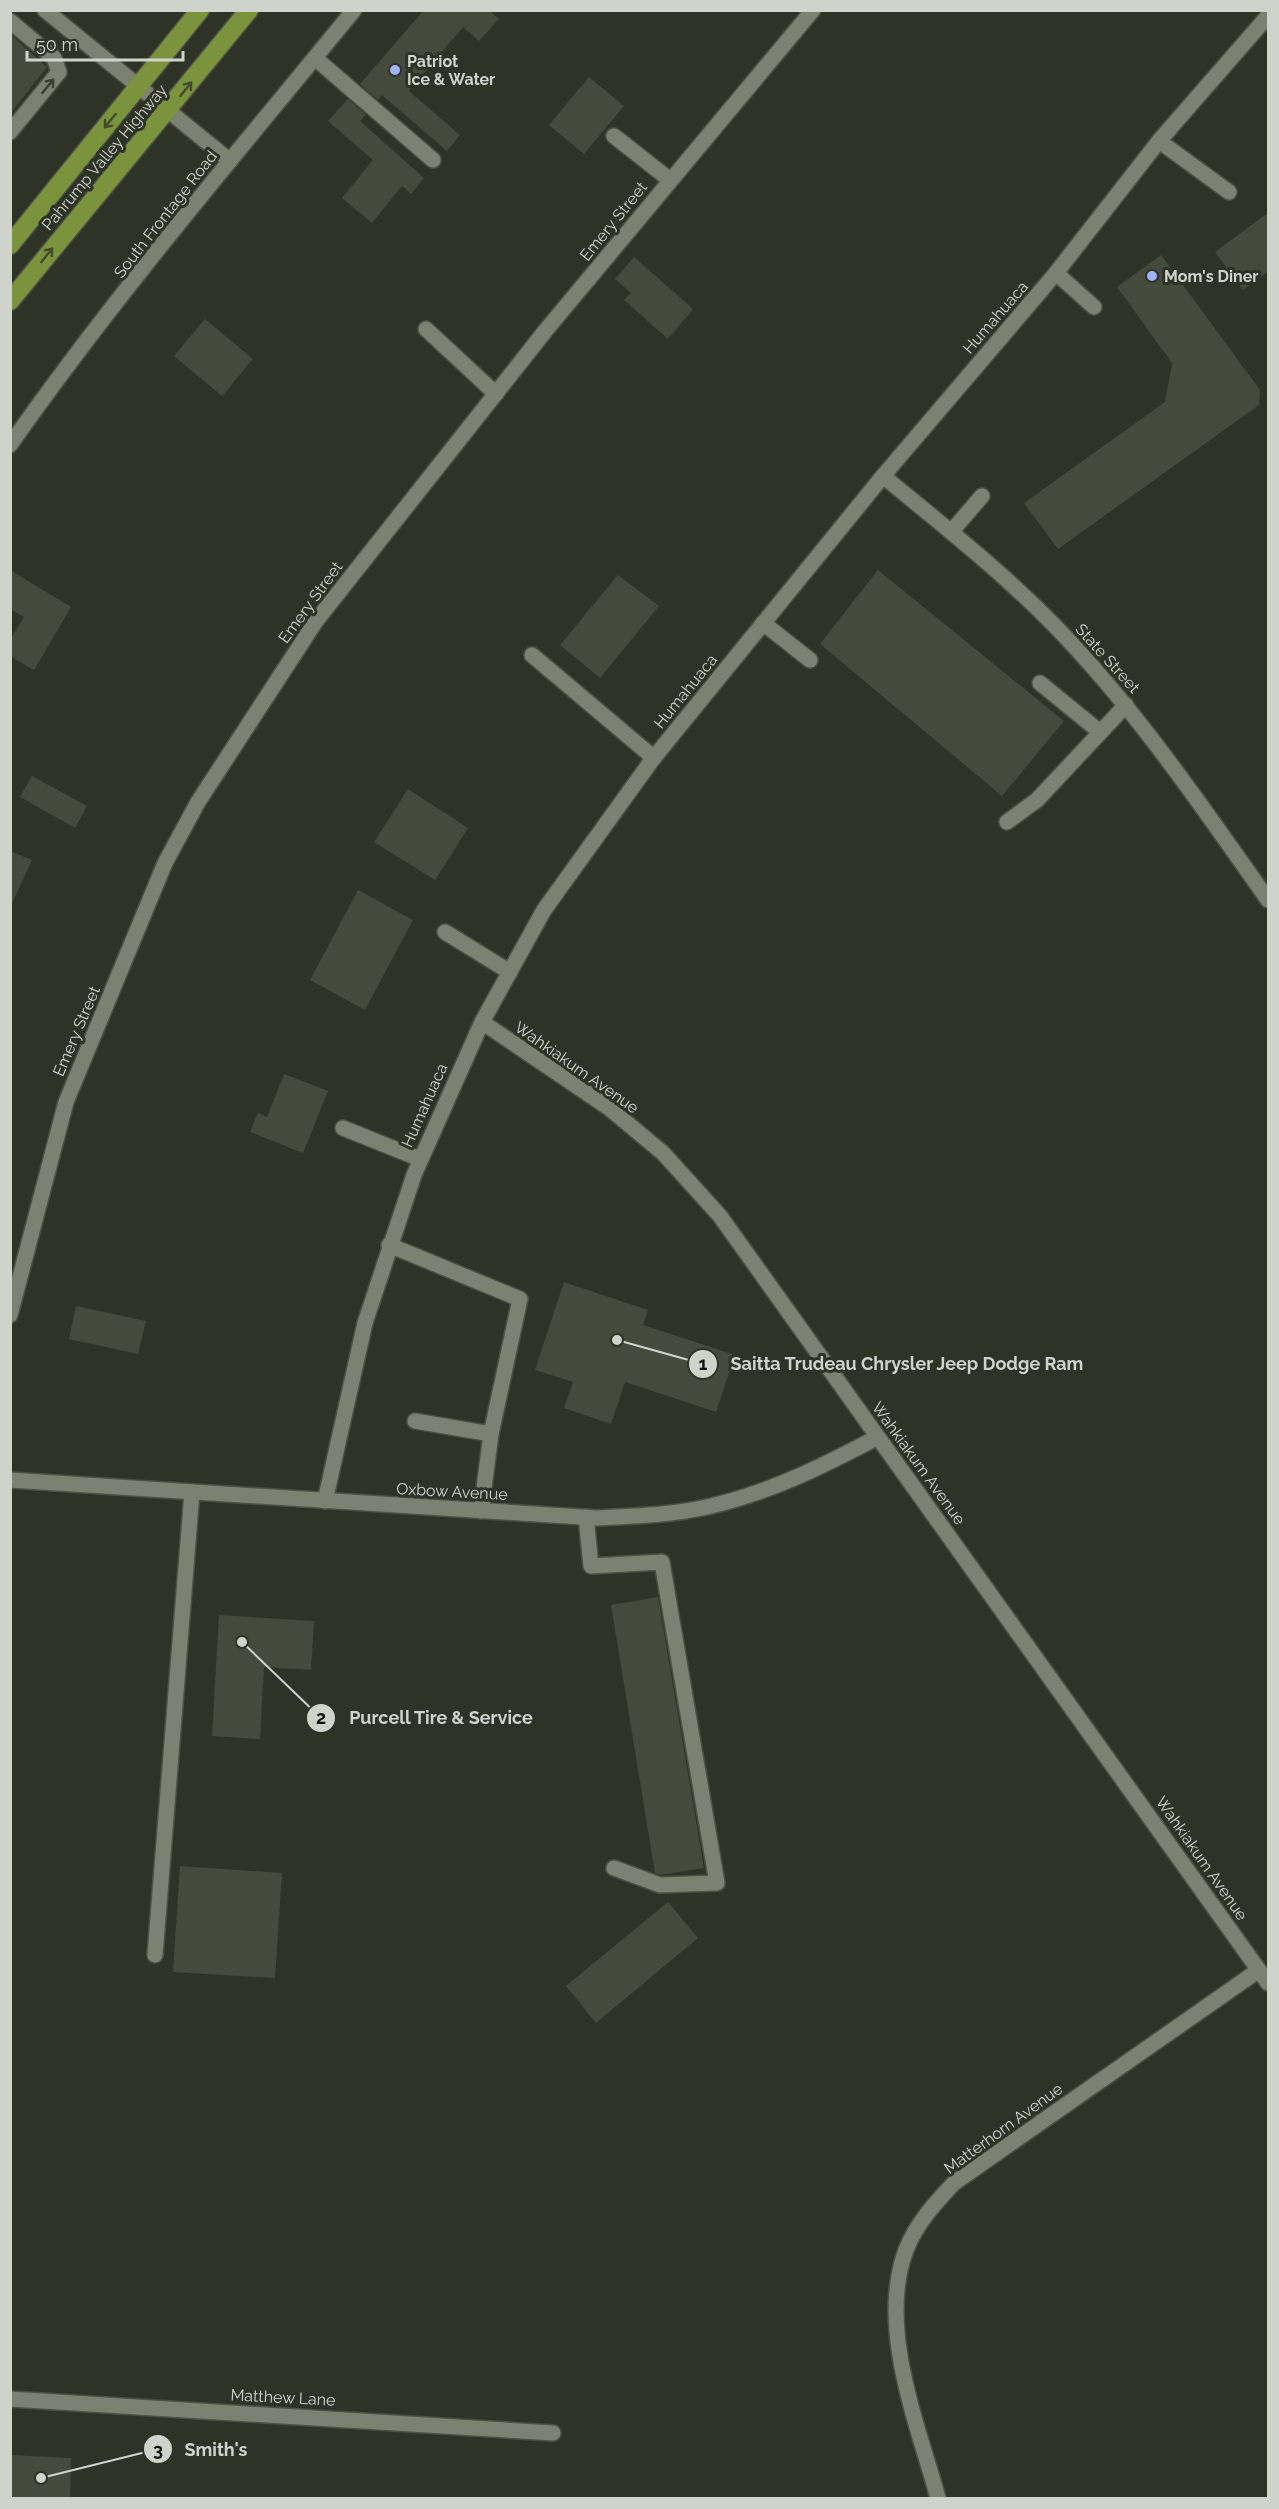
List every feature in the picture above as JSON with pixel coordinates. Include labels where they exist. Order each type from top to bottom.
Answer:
[{"type":"highway","name":"Pahrump Valley Highway","points":[[10,245],[200,10]]},
{"type":"highway","name":"Pahrump Valley Highway","points":[[10,301],[249,10]]},
{"type":"street","points":[[45,10],[230,161]]},
{"type":"street","name":"South Frontage Road","points":[[10,445],[47,392],[230,161],[354,10]]},
{"type":"street","name":"Emery Street","points":[[10,1315],[66,1102],[165,863],[187,822],[316,621],[670,180],[813,10]]},
{"type":"street","name":"Humahuaca","points":[[325,1501],[347,1397],[388,1245],[420,1159],[482,1022],[544,910],[654,758],[763,623],[883,476],[1056,273],[1158,141],[1269,16]]},
{"type":"street","points":[[10,21],[54,58],[59,72],[10,132]]},
{"type":"street","points":[[315,58],[433,159]]},
{"type":"street","points":[[614,136],[670,180]]},
{"type":"street","points":[[1158,141],[1229,192]]},
{"type":"street","points":[[1056,273],[1094,307]]},
{"type":"street","points":[[426,329],[496,394]]},
{"type":"street","name":"State Street","points":[[883,476],[987,560],[1054,625],[1126,705],[1269,900]]},
{"type":"street","points":[[951,532],[982,496]]},
{"type":"street","points":[[763,623],[810,660]]},
{"type":"street","points":[[532,655],[654,758]]},
{"type":"street","points":[[1040,683],[1100,732]]},
{"type":"street","points":[[1007,822],[1037,801],[1126,705]]},
{"type":"street","points":[[445,932],[510,972]]},
{"type":"street","name":"Wahkiakum Avenue","points":[[482,1022],[609,1108],[663,1153],[720,1216],[1269,1983]]},
{"type":"street","points":[[343,1128],[420,1159]]},
{"type":"street","points":[[388,1245],[520,1299],[491,1434],[481,1511]]},
{"type":"street","points":[[416,1421],[491,1434]]},
{"type":"street","name":"Oxbow Avenue","points":[[10,1480],[586,1517],[654,1515],[719,1504],[759,1493],[808,1474],[876,1437]]},
{"type":"street","points":[[155,1955],[192,1492]]},
{"type":"street","points":[[586,1517],[591,1566],[662,1562],[717,1883],[660,1885],[614,1868]]},
{"type":"street","name":"Matterhorn Avenue","points":[[938,2499],[903,2370],[897,2339],[897,2290],[906,2251],[927,2213],[954,2183],[1259,1970]]},
{"type":"street","name":"Matthew Lane","points":[[10,2399],[291,2414],[553,2433]]},
{"type":"building","points":[[424,10],[489,10],[499,19],[479,41],[463,27],[409,91],[460,135],[447,151],[382,95],[378,100],[360,84]]},
{"type":"building","points":[[10,34],[47,67],[10,114]]},
{"type":"building","points":[[589,77],[624,106],[584,154],[549,125]]},
{"type":"building","points":[[348,99],[366,115],[360,121],[424,178],[411,194],[402,186],[372,223],[342,198],[373,160],[328,121]]},
{"type":"building","points":[[1269,212],[1269,271],[1243,290],[1215,252]]},
{"type":"building","points":[[1161,255],[1260,390],[1259,405],[1058,549],[1024,503],[1165,402],[1172,363],[1117,287]]},
{"type":"building","points":[[634,257],[693,309],[668,339],[624,300],[631,293],[615,279]]},
{"type":"building","points":[[205,319],[253,359],[222,396],[174,356]]},
{"type":"building","points":[[10,570],[71,607],[34,670],[10,656],[10,640],[24,617],[10,609]]},
{"type":"building","points":[[878,570],[1064,721],[1002,796],[820,644]]},
{"type":"building","points":[[618,575],[659,606],[600,678],[560,645]]},
{"type":"building","points":[[32,776],[87,806],[75,828],[20,797]]},
{"type":"building","points":[[408,789],[468,828],[435,880],[374,842]]},
{"type":"building","points":[[10,851],[32,860],[10,908]]},
{"type":"building","points":[[358,890],[413,920],[365,1010],[310,980]]},
{"type":"building","points":[[284,1074],[328,1091],[303,1153],[250,1132],[258,1113],[267,1117]]},
{"type":"building","points":[[564,1282],[648,1310],[643,1325],[735,1355],[716,1412],[625,1382],[611,1424],[564,1408],[573,1382],[535,1370]]},
{"type":"building","points":[[76,1306],[146,1321],[138,1354],[69,1339]]},
{"type":"building","points":[[658,1597],[704,1868],[660,1875],[655,1873],[611,1605]]},
{"type":"building","points":[[219,1615],[314,1621],[311,1670],[264,1667],[260,1739],[212,1736]]},
{"type":"building","points":[[180,1866],[282,1873],[275,1978],[173,1972]]},
{"type":"building","points":[[668,1902],[698,1938],[596,2023],[566,1986]]},
{"type":"building","points":[[10,2455],[71,2458],[70,2499],[10,2499]]},
{"type":"place","name":"Patriot Ice & Water","points":[[395,70]]},
{"type":"place","name":"Mom's Diner","points":[[1152,276]]},
{"type":"place","name":"Saitta Trudeau Chrysler Jeep Dodge Ram","points":[[617,1340]]},
{"type":"place","name":"Purcell Tire & Service","points":[[242,1642]]},
{"type":"place","name":"Smith's","points":[[41,2478]]}]
